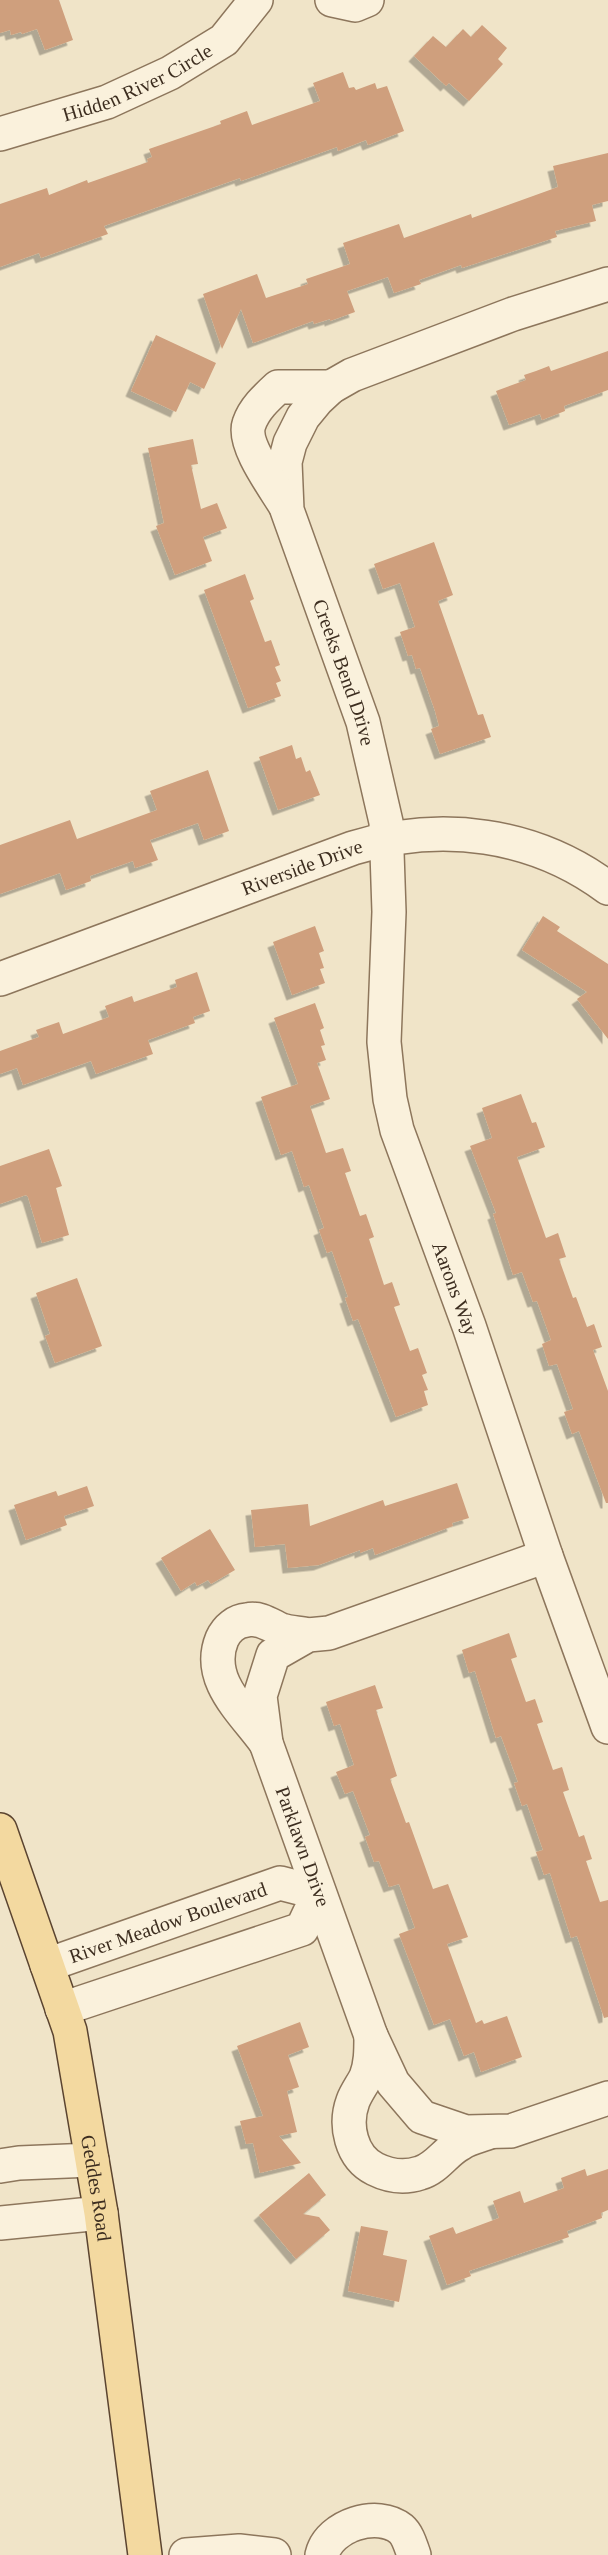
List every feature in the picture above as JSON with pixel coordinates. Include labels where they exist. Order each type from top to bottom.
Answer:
[{"type":"main road","name":"Geddes Road","points":[[0,1830],[70,2031],[100,2213],[145,2555]]},
{"type":"street","name":"Hidden River Circle","points":[[0,134],[107,102],[170,73],[224,39],[256,0]]},
{"type":"street","points":[[332,0],[355,5],[368,0]]},
{"type":"street","name":"Creeks Bend Drive","points":[[287,510],[285,462],[290,443],[303,417],[331,387],[352,375],[513,314],[608,284]]},
{"type":"street","name":"Creeks Bend Drive","points":[[331,387],[278,387],[260,404],[248,426],[252,450],[287,510],[363,722],[381,796],[386,838]]},
{"type":"street","name":"Riverside Drive","points":[[0,979],[353,848],[386,838],[452,833],[490,837],[526,846],[561,859],[608,888]]},
{"type":"street","name":"Aarons Way","points":[[386,838],[388,912],[384,1042],[390,1099],[397,1130],[469,1326],[546,1556],[608,1727]]},
{"type":"street","name":"Parklawn Drive","points":[[546,1556],[329,1633],[309,1635],[273,1655],[260,1696],[266,1743],[372,2036],[393,2083],[422,2117],[466,2132],[511,2131],[608,2098]]},
{"type":"street","points":[[266,1743],[224,1687],[219,1668],[219,1647],[225,1634],[234,1624],[247,1619],[262,1620],[283,1630],[309,1635]]},
{"type":"street","name":"River Meadow Boulevard","points":[[47,1965],[280,1883],[319,1893]]},
{"type":"street","points":[[62,2009],[302,1929],[319,1893]]},
{"type":"street","points":[[372,2036],[371,2059],[366,2078],[353,2101],[349,2122],[352,2142],[360,2157],[372,2168],[387,2174],[404,2176],[420,2173],[435,2166],[460,2143],[490,2132]]},
{"type":"street","points":[[0,2166],[92,2160]]},
{"type":"street","points":[[0,2223],[100,2213]]},
{"type":"street","points":[[322,2555],[329,2540],[350,2526],[374,2520],[391,2522],[404,2531],[414,2555]]},
{"type":"street","points":[[186,2555],[239,2551],[274,2555]]},
{"type":"building","points":[[0,0],[59,0],[73,40],[45,50],[37,29],[22,34],[21,32],[11,35],[10,30],[0,33]]},
{"type":"building","points":[[482,25],[507,48],[498,59],[503,64],[469,101],[449,83],[446,86],[414,56],[433,36],[446,47],[463,29],[471,37]]},
{"type":"building","points":[[343,72],[349,88],[354,87],[356,90],[375,83],[377,89],[387,86],[404,131],[368,145],[366,140],[338,151],[337,147],[241,181],[240,178],[104,226],[108,234],[41,258],[39,253],[0,267],[0,204],[47,188],[49,195],[87,180],[88,183],[148,162],[147,159],[152,157],[149,149],[221,124],[220,121],[247,111],[252,125],[320,101],[313,83]]},
{"type":"building","points":[[608,153],[608,201],[592,205],[596,221],[555,231],[557,237],[462,268],[461,265],[419,280],[421,284],[394,293],[388,277],[347,291],[355,312],[330,321],[330,319],[314,324],[313,321],[253,343],[241,309],[222,349],[203,294],[257,274],[266,298],[308,284],[306,279],[350,264],[343,243],[399,224],[404,238],[471,214],[472,218],[558,187],[553,166]]},
{"type":"building","points":[[156,335],[216,363],[204,389],[190,382],[176,412],[131,391]]},
{"type":"building","points":[[608,351],[608,390],[564,406],[565,411],[542,420],[540,414],[509,425],[496,391],[526,380],[524,375],[549,366],[551,371]]},
{"type":"building","points":[[193,439],[198,464],[191,465],[201,509],[217,503],[227,528],[203,537],[212,561],[175,575],[156,526],[164,523],[148,448]]},
{"type":"building","points":[[434,542],[453,595],[438,601],[478,715],[483,714],[491,737],[440,754],[431,729],[439,726],[435,711],[420,668],[416,669],[412,655],[408,656],[400,632],[415,627],[400,583],[383,589],[374,564]]},
{"type":"building","points":[[245,574],[254,599],[250,601],[265,642],[271,640],[280,665],[275,667],[281,681],[276,683],[281,696],[248,708],[204,590]]},
{"type":"building","points":[[292,745],[296,759],[301,757],[306,772],[310,770],[320,795],[278,810],[259,757]]},
{"type":"building","points":[[208,770],[229,831],[204,840],[198,823],[150,840],[158,860],[135,868],[133,861],[90,876],[91,881],[66,890],[60,873],[0,894],[0,845],[70,820],[77,839],[157,810],[150,791]]},
{"type":"building","points":[[543,916],[560,927],[557,931],[608,964],[608,1039],[577,999],[587,992],[522,950]]},
{"type":"building","points":[[315,926],[324,951],[319,953],[324,968],[320,969],[325,983],[292,995],[273,942]]},
{"type":"building","points":[[197,972],[210,1011],[193,1017],[195,1023],[148,1040],[153,1054],[96,1074],[91,1061],[23,1085],[17,1068],[0,1074],[0,1051],[39,1037],[36,1030],[59,1022],[63,1034],[109,1017],[105,1006],[132,996],[134,1002],[177,987],[175,980]]},
{"type":"building","points":[[315,1003],[324,1028],[320,1030],[325,1045],[321,1046],[326,1060],[317,1063],[330,1099],[310,1106],[326,1153],[343,1148],[351,1171],[345,1173],[360,1216],[366,1214],[374,1237],[369,1239],[384,1285],[392,1282],[400,1305],[394,1307],[410,1351],[418,1348],[427,1373],[422,1375],[428,1390],[424,1391],[428,1405],[396,1417],[358,1319],[353,1321],[345,1298],[348,1297],[332,1251],[327,1253],[319,1230],[324,1228],[309,1185],[304,1187],[292,1151],[281,1155],[261,1097],[298,1084],[274,1018]]},
{"type":"building","points":[[521,1094],[532,1123],[536,1122],[545,1147],[517,1157],[546,1238],[558,1233],[566,1257],[559,1259],[573,1298],[576,1297],[587,1327],[594,1324],[602,1347],[593,1350],[608,1391],[608,1503],[606,1503],[579,1431],[572,1434],[564,1412],[573,1409],[557,1364],[549,1366],[542,1344],[551,1340],[537,1301],[533,1302],[522,1272],[513,1275],[493,1214],[496,1213],[470,1146],[492,1138],[482,1108]]},
{"type":"building","points":[[49,1149],[62,1186],[56,1188],[69,1235],[42,1243],[26,1195],[0,1204],[0,1166]]},
{"type":"building","points":[[77,1278],[102,1346],[55,1363],[45,1336],[50,1334],[36,1293]]},
{"type":"building","points":[[457,1483],[469,1518],[375,1555],[373,1548],[360,1553],[360,1550],[319,1565],[288,1568],[285,1544],[255,1547],[251,1510],[308,1504],[310,1526],[383,1500],[385,1506]]},
{"type":"building","points":[[87,1486],[94,1506],[64,1516],[67,1525],[26,1540],[14,1505],[56,1491],[58,1496]]},
{"type":"building","points":[[210,1529],[235,1570],[211,1584],[208,1580],[197,1586],[195,1582],[181,1591],[161,1558]]},
{"type":"building","points":[[509,1633],[517,1657],[511,1659],[526,1702],[535,1699],[543,1722],[537,1724],[553,1770],[562,1767],[569,1790],[563,1792],[579,1837],[584,1835],[592,1859],[586,1861],[600,1902],[608,1900],[608,2017],[604,2018],[577,1936],[571,1938],[550,1873],[544,1875],[536,1852],[543,1850],[527,1804],[522,1806],[514,1783],[518,1782],[501,1736],[496,1738],[475,1671],[469,1673],[462,1650]]},
{"type":"building","points":[[375,1685],[383,1708],[376,1710],[397,1776],[390,1779],[406,1823],[409,1822],[433,1889],[448,1884],[468,1937],[447,1944],[476,2023],[482,2020],[484,2024],[507,2016],[522,2057],[481,2072],[474,2052],[464,2056],[450,2019],[434,2025],[399,1934],[415,1928],[399,1884],[389,1887],[379,1861],[374,1862],[365,1837],[370,1835],[353,1791],[345,1794],[336,1772],[354,1765],[340,1724],[334,1726],[326,1702]]},
{"type":"building","points":[[300,2022],[309,2047],[288,2055],[299,2087],[287,2091],[297,2132],[279,2136],[301,2163],[260,2173],[253,2143],[246,2144],[240,2121],[263,2116],[237,2046]]},
{"type":"building","points":[[585,2169],[587,2176],[608,2169],[608,2210],[601,2213],[602,2218],[567,2231],[569,2237],[469,2271],[471,2276],[447,2285],[429,2236],[453,2227],[456,2234],[499,2218],[493,2201],[520,2191],[524,2203],[564,2188],[561,2178]]},
{"type":"building","points":[[309,2173],[326,2195],[303,2214],[319,2217],[330,2230],[296,2259],[259,2215]]},
{"type":"building","points":[[361,2226],[388,2231],[383,2255],[407,2260],[399,2302],[348,2291]]}]
